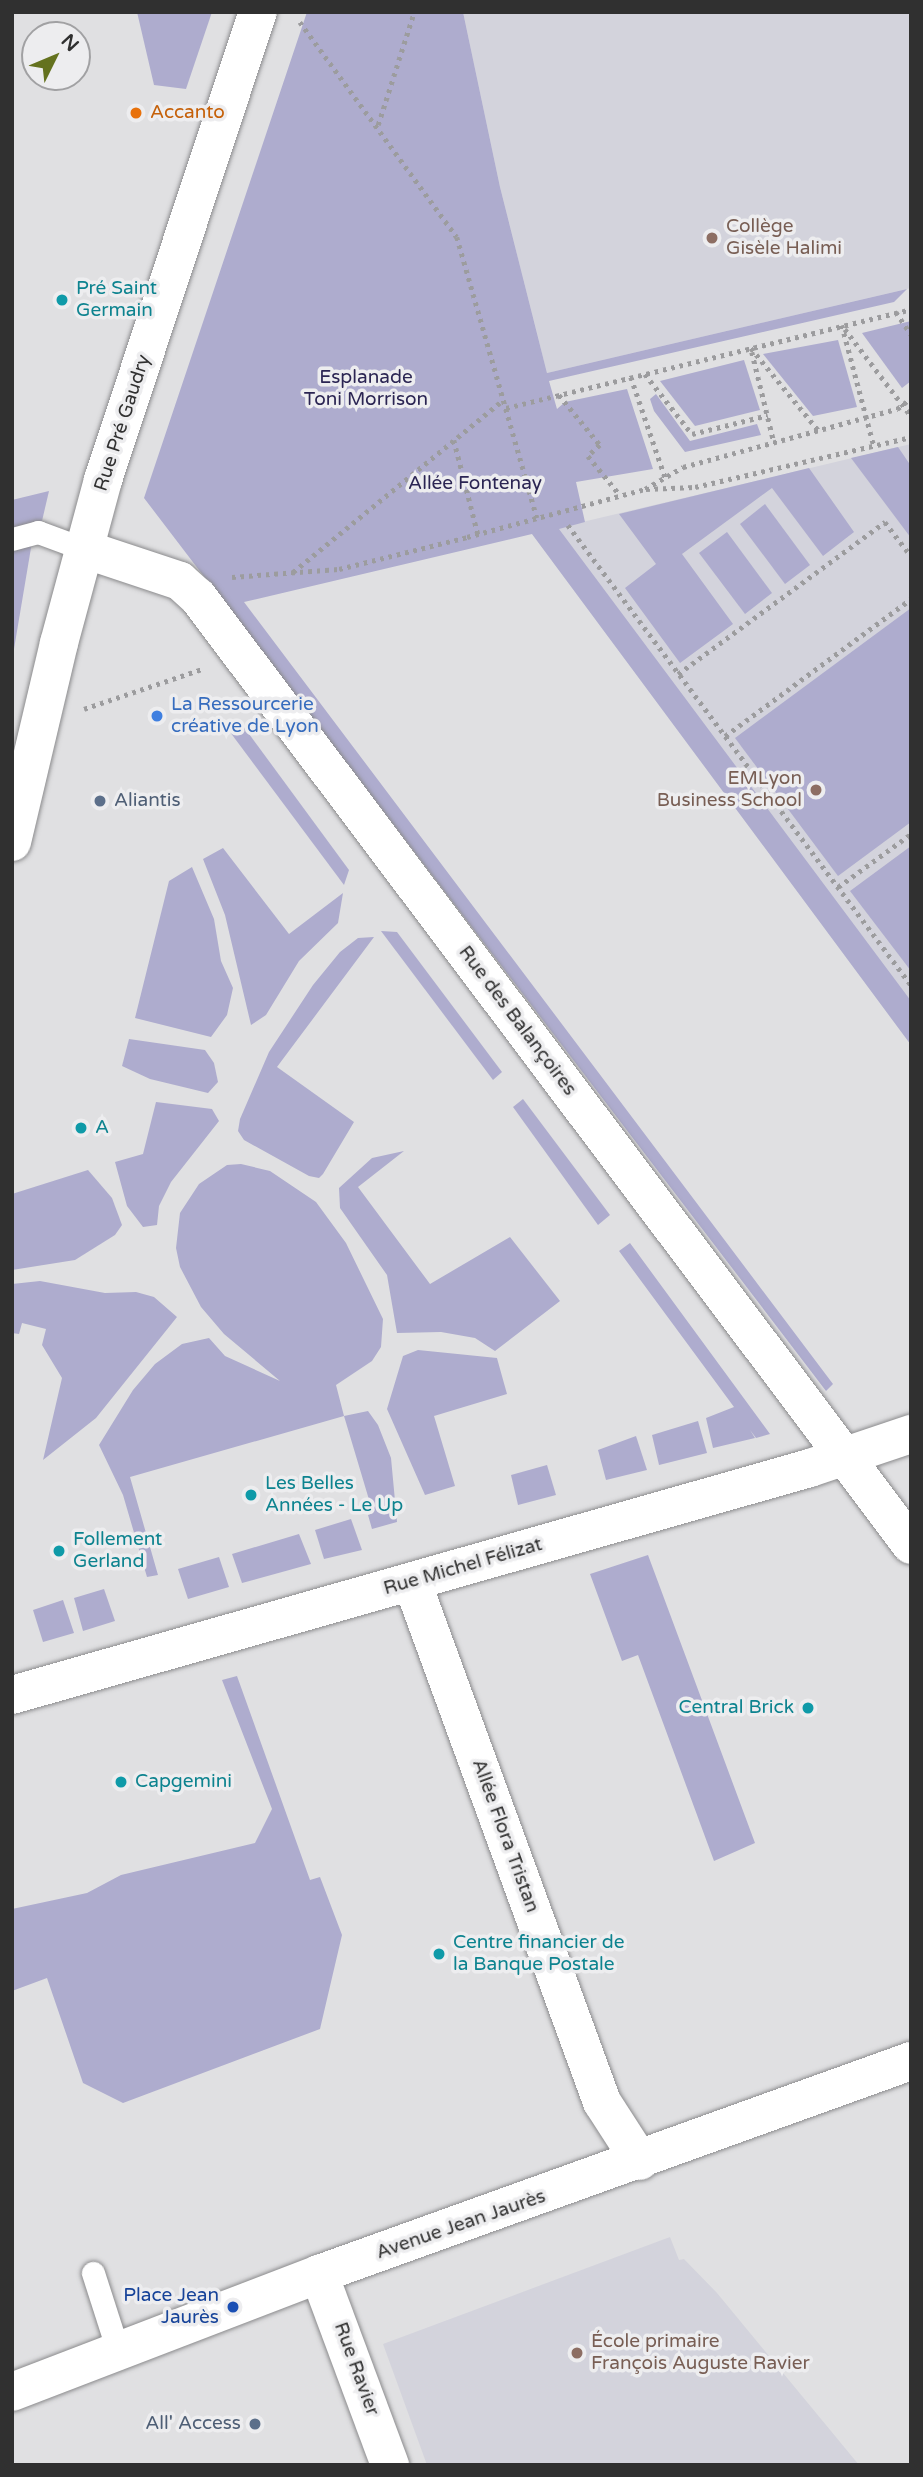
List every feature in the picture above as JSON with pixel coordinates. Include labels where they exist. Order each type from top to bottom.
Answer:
[{"type":"street","name":"Rue Pré Gaudry","points":[[12,842],[84,549],[258,12]]},
{"type":"street","name":"Rue des Balançoires","points":[[84,549],[180,581],[198,597],[911,1545]]},
{"type":"street","name":"Rue Michel Félizat","points":[[12,1695],[810,1468],[841,1455],[911,1434]]},
{"type":"street","name":"Allée Flora Tristan","points":[[412,1582],[602,2102],[640,2161]]},
{"type":"street","name":"Avenue Jean Jaurès","points":[[12,2392],[319,2274],[640,2161],[911,2061]]},
{"type":"street","name":"Rue Ravier","points":[[319,2274],[390,2465]]},
{"type":"lane","points":[[12,539],[38,532],[84,549]]},
{"type":"lane","points":[[93,2273],[118,2351]]},
{"type":"path","points":[[377,126],[414,12]]},
{"type":"path","points":[[300,22],[457,237],[537,518]]},
{"type":"path","points":[[506,408],[911,309]]},
{"type":"path","points":[[896,312],[911,334]]},
{"type":"path","points":[[842,325],[911,416]]},
{"type":"path","points":[[842,325],[874,446]]},
{"type":"path","points":[[751,348],[774,442]]},
{"type":"path","points":[[751,348],[818,430]]},
{"type":"path","points":[[645,374],[692,434],[768,415]]},
{"type":"path","points":[[631,377],[665,477]]},
{"type":"path","points":[[559,395],[600,444],[588,456],[620,495]]},
{"type":"path","points":[[645,489],[682,467],[866,417],[902,405],[911,398]]},
{"type":"path","points":[[292,573],[503,400]]},
{"type":"path","points":[[220,578],[339,569],[645,489],[695,487],[911,437]]},
{"type":"path","points":[[454,440],[478,534]]},
{"type":"path","points":[[678,674],[885,522],[911,556]]},
{"type":"path","points":[[568,526],[911,985]]},
{"type":"path","points":[[724,736],[911,599]]},
{"type":"path","points":[[73,712],[211,665]]},
{"type":"path","points":[[838,887],[911,834]]},
{"type":"shaded area","name":"Collège Gisèle Halimi","points":[[463,12],[911,12],[911,288],[547,373],[500,187]]},
{"type":"shaded area","name":"EMLyon Business School","points":[[911,444],[911,1045],[532,534]]},
{"type":"shaded area","name":"École primaire François Auguste Ravier","points":[[670,2237],[679,2260],[684,2259],[717,2293],[859,2465],[427,2465],[383,2344]]},
{"type":"green space","points":[[137,12],[212,12],[186,89],[154,85]]},
{"type":"green space","name":"Esplanade Toni Morrison","points":[[307,12],[463,12],[500,187],[547,373],[907,289],[894,302],[549,381],[557,409],[565,402],[627,389],[653,469],[576,482],[585,522],[559,529],[911,1001],[911,1045],[532,534],[244,602],[833,1384],[826,1391],[144,498]]},
{"type":"green space","points":[[911,321],[911,381],[902,388],[862,333]]},
{"type":"green space","points":[[838,340],[857,407],[813,416],[763,354]]},
{"type":"green space","points":[[744,360],[760,410],[695,426],[660,381]]},
{"type":"green space","points":[[656,394],[690,441],[757,424],[761,435],[685,452],[654,411],[650,399]]},
{"type":"green space","points":[[898,447],[911,466],[911,538],[851,458]]},
{"type":"green space","points":[[809,468],[854,532],[823,556],[772,488],[682,554],[733,624],[680,663],[625,588],[656,564],[619,514]]},
{"type":"green space","points":[[49,491],[42,521],[12,529],[12,500]]},
{"type":"green space","points":[[765,504],[810,565],[785,584],[740,524]]},
{"type":"green space","points":[[727,532],[772,593],[745,614],[699,553]]},
{"type":"green space","points":[[32,542],[14,649],[12,650],[12,548]]},
{"type":"green space","points":[[911,608],[911,822],[838,876],[735,738]]},
{"type":"green space","points":[[241,723],[349,870],[344,885],[230,732]]},
{"type":"green space","points":[[911,846],[911,971],[850,891]]},
{"type":"green space","points":[[223,848],[289,934],[343,893],[338,923],[299,961],[266,1015],[251,1025],[225,915],[203,859]]},
{"type":"green space","points":[[192,867],[214,919],[221,961],[233,988],[227,1015],[211,1037],[135,1018],[169,881]]},
{"type":"green space","points":[[381,931],[397,932],[502,1072],[493,1080]]},
{"type":"green space","points":[[374,937],[277,1067],[354,1122],[323,1174],[319,1178],[309,1176],[244,1140],[238,1131],[240,1119],[269,1052],[313,985],[340,952],[358,938]]},
{"type":"green space","points":[[129,1039],[205,1050],[214,1063],[218,1082],[208,1093],[150,1079],[122,1066]]},
{"type":"green space","points":[[523,1099],[610,1215],[598,1225],[513,1107]]},
{"type":"green space","points":[[156,1102],[212,1109],[219,1121],[171,1182],[159,1206],[157,1225],[143,1227],[127,1206],[115,1162],[143,1154]]},
{"type":"green space","points":[[404,1151],[358,1187],[430,1284],[510,1237],[560,1301],[495,1351],[475,1338],[441,1332],[397,1333],[387,1275],[340,1208],[339,1188],[372,1158]]},
{"type":"green space","points":[[241,1164],[270,1171],[316,1202],[346,1243],[383,1319],[381,1347],[372,1361],[336,1385],[344,1416],[130,1477],[158,1575],[147,1577],[123,1495],[99,1445],[133,1390],[155,1364],[182,1344],[209,1338],[225,1356],[280,1381],[224,1334],[201,1307],[180,1267],[176,1248],[180,1213],[199,1184],[227,1165]]},
{"type":"green space","points":[[88,1170],[112,1198],[122,1225],[115,1235],[75,1260],[12,1270],[12,1194]]},
{"type":"green space","points":[[630,1243],[770,1434],[756,1438],[750,1430],[755,1438],[713,1448],[706,1418],[734,1407],[619,1251]]},
{"type":"green space","points":[[40,1281],[105,1293],[136,1292],[154,1297],[177,1317],[96,1418],[43,1460],[62,1378],[42,1345],[46,1329],[22,1323],[19,1334],[12,1333],[12,1284]]},
{"type":"green space","points":[[418,1350],[497,1358],[507,1394],[434,1416],[455,1486],[425,1495],[387,1409],[403,1356]]},
{"type":"green space","points":[[368,1411],[378,1425],[391,1458],[397,1522],[372,1529],[368,1515],[373,1513],[344,1416]]},
{"type":"green space","points":[[698,1421],[707,1453],[659,1465],[652,1435]]},
{"type":"green space","points":[[636,1436],[647,1470],[606,1480],[598,1450]]},
{"type":"green space","points":[[547,1465],[556,1495],[518,1505],[511,1475]]},
{"type":"green space","points":[[351,1519],[362,1550],[324,1559],[315,1530]]},
{"type":"green space","points":[[299,1534],[311,1564],[242,1583],[232,1554]]},
{"type":"green space","points":[[648,1555],[755,1843],[714,1861],[638,1655],[622,1661],[590,1574]]},
{"type":"green space","points":[[219,1557],[229,1587],[188,1599],[178,1569]]},
{"type":"green space","points":[[104,1589],[115,1621],[83,1631],[74,1598]]},
{"type":"green space","points":[[63,1600],[74,1633],[43,1642],[33,1610]]},
{"type":"green space","points":[[237,1676],[310,1880],[320,1877],[342,1935],[320,2029],[123,2103],[83,2083],[47,1978],[12,1991],[12,1909],[87,1893],[121,1875],[255,1843],[272,1809],[222,1680]]},
{"type":"place","name":"Accanto","points":[[136,113]]},
{"type":"place","name":"Collège Gisèle Halimi","points":[[712,238]]},
{"type":"place","name":"Pré Saint Germain","points":[[62,300]]},
{"type":"place","name":"La Ressourcerie créative de Lyon","points":[[157,716]]},
{"type":"place","name":"EMLyon Business School","points":[[816,790]]},
{"type":"place","name":"Aliantis","points":[[100,801]]},
{"type":"place","name":"A","points":[[81,1128]]},
{"type":"place","name":"Les Belles Années - Le Up","points":[[251,1495]]},
{"type":"place","name":"Follement Gerland","points":[[59,1551]]},
{"type":"place","name":"Central Brick","points":[[808,1708]]},
{"type":"place","name":"Capgemini","points":[[121,1782]]},
{"type":"place","name":"Centre financier de la Banque Postale","points":[[439,1954]]},
{"type":"place","name":"Place Jean Jaurès","points":[[233,2307]]},
{"type":"place","name":"École primaire François Auguste Ravier","points":[[577,2353]]},
{"type":"place","name":"All' Access","points":[[255,2424]]},
{"type":"park label","name":"Allée Fontenay","points":[[475,484]]}]
